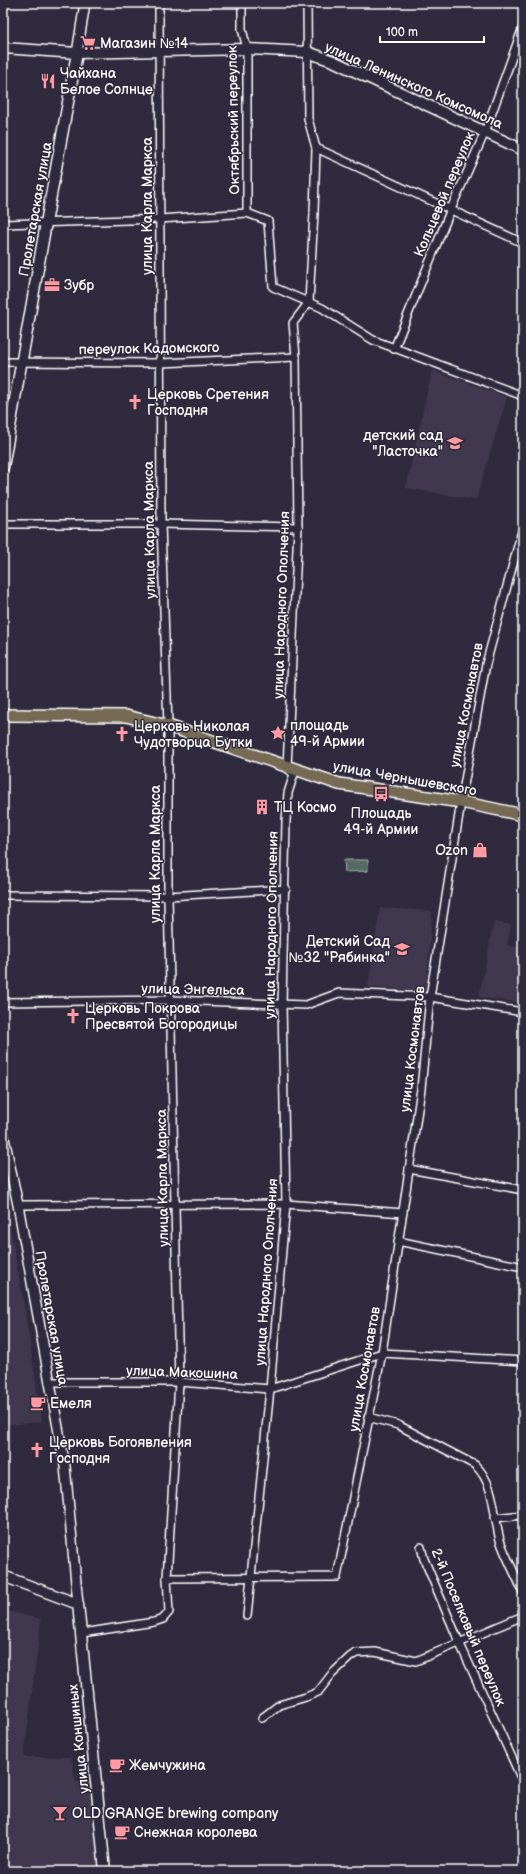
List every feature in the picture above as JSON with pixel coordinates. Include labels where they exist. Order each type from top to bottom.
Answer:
[{"type":"main road","name":"улица Ленинского Комсомола","points":[[3,48],[77,53],[247,49],[307,52],[333,61],[523,150]]},
{"type":"main road","name":"Пролетарская улица","points":[[3,467],[77,53]]},
{"type":"main road","name":"улица Чернышевского","points":[[3,715],[126,716],[168,726],[287,768],[339,784],[460,802],[523,815]]},
{"type":"main road","points":[[3,1576],[78,1604]]},
{"type":"main road","name":"улица Коншиных","points":[[78,1604],[105,1871]]},
{"type":"street","name":"Пролетарская улица","points":[[77,53],[85,3]]},
{"type":"street","name":"улица Карла Маркса","points":[[82,1633],[163,1620],[169,1612],[167,1578],[178,1382],[168,896],[168,726],[161,524],[159,3]]},
{"type":"street","name":"Октябрьский переулок","points":[[242,3],[242,29],[247,49],[247,213]]},
{"type":"street","points":[[306,3],[308,118],[316,148],[309,302]]},
{"type":"street","name":"Кольцевой переулок","points":[[394,348],[451,209],[485,132],[523,27]]},
{"type":"street","points":[[316,148],[523,243]]},
{"type":"street","points":[[3,224],[160,219],[247,213],[268,221],[273,287],[309,302],[373,340],[523,396]]},
{"type":"street","name":"улица Народного Ополчения","points":[[247,1616],[270,1390],[286,1204],[282,1004],[288,793],[294,774],[287,768],[298,527],[296,357],[293,323],[309,302]]},
{"type":"street","name":"переулок Кадомского","points":[[3,362],[161,363],[296,357]]},
{"type":"street","points":[[3,524],[161,524],[298,527]]},
{"type":"street","name":"улица Космонавтов","points":[[250,1578],[337,1577],[382,1353],[420,1089],[430,998],[460,802],[486,664],[523,527]]},
{"type":"street","points":[[3,895],[168,896],[286,889]]},
{"type":"street","name":"улица Энгельса","points":[[3,1002],[171,1000],[306,1005],[339,993],[430,998],[523,1012]]},
{"type":"street","name":"Пролетарская улица","points":[[3,1133],[18,1205],[65,1466],[78,1604]]},
{"type":"street","points":[[409,1169],[523,1190]]},
{"type":"street","points":[[18,1205],[286,1204],[402,1213]]},
{"type":"street","points":[[398,1241],[523,1267]]},
{"type":"street","name":"улица Макошина","points":[[49,1382],[178,1382],[270,1390],[382,1353],[523,1361]]},
{"type":"street","points":[[368,1417],[398,1425],[476,1465],[483,1472],[492,1494],[495,1518],[501,1541],[523,1592]]},
{"type":"street","points":[[495,1518],[523,1515]]},
{"type":"street","name":"2-й Поселковый переулок","points":[[421,1547],[424,1559],[460,1644],[523,1782]]},
{"type":"street","points":[[167,1578],[250,1578]]},
{"type":"street","points":[[262,1718],[279,1705],[306,1698],[318,1692],[332,1674],[350,1656],[356,1653],[376,1652],[416,1661],[460,1644],[523,1616]]},
{"type":"shaded area","name":"детский сад \"Ласточка\"","points":[[432,370],[507,397],[476,500],[406,488]]},
{"type":"shaded area","name":"Детский Сад №32 \"Рябинка\"","points":[[380,908],[432,911],[426,991],[368,987]]},
{"type":"shaded area","points":[[494,922],[511,925],[507,945],[523,949],[523,1003],[479,997]]},
{"type":"shaded area","points":[[3,1189],[24,1305],[42,1422],[5,1425],[3,1435]]},
{"type":"shaded area","points":[[3,1478],[10,1505],[9,1526],[3,1526]]},
{"type":"shaded area","points":[[3,1610],[41,1619],[24,1757],[71,1757],[76,1782],[91,1782],[100,1871],[3,1871]]},
{"type":"green space","points":[[344,860],[368,860],[368,871],[345,872]]},
{"type":"place","name":"Магазин №14","points":[[88,43]]},
{"type":"place","name":"Чайхана Белое Солнце","points":[[48,81]]},
{"type":"place","name":"Зубр","points":[[52,285]]},
{"type":"place","name":"Церковь Сретения Господня","points":[[135,402]]},
{"type":"place","name":"детский сад \"Ласточка\"","points":[[455,443]]},
{"type":"place","name":"площадь 49-й Армии","points":[[278,733]]},
{"type":"place","name":"Церковь Николая Чудотворца Бутки","points":[[122,734]]},
{"type":"place","name":"Площадь 49-й Армии","points":[[381,794]]},
{"type":"place","name":"ТЦ Космо","points":[[262,807]]},
{"type":"place","name":"Ozon","points":[[480,850]]},
{"type":"place","name":"Детский Сад №32 \"Рябинка\"","points":[[402,949]]},
{"type":"place","name":"Церковь Покрова Пресвятой Богородицы","points":[[73,1016]]},
{"type":"place","name":"Емеля","points":[[38,1403]]},
{"type":"place","name":"Церковь Богоявления Господня","points":[[37,1450]]},
{"type":"place","name":"Жемчужина","points":[[117,1765]]},
{"type":"place","name":"OLD GRANGE brewing company","points":[[60,1813]]},
{"type":"place","name":"Снежная королева","points":[[122,1832]]}]
